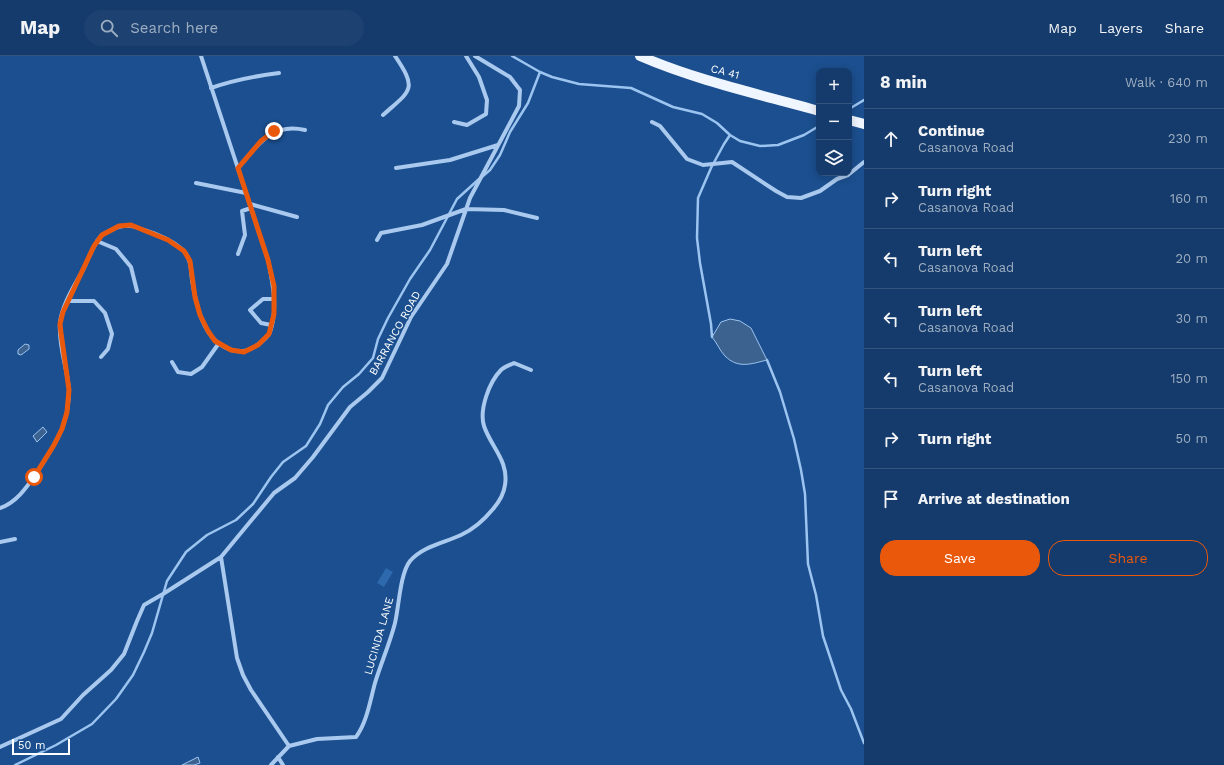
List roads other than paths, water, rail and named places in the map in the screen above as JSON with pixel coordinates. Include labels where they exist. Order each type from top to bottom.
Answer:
[{"type":"main road","name":"CA 41","points":[[640,56],[667,68],[702,79],[816,110]]},
{"type":"main road","points":[[852,121],[864,124]]},
{"type":"street","points":[[0,508],[13,502],[34,477],[62,429],[67,412],[69,390],[62,352],[60,324],[67,301],[97,241],[102,235],[119,226],[131,225],[168,240],[184,251],[190,261],[195,297],[200,315],[215,341],[231,350],[244,352],[258,345],[269,334],[274,314],[274,286],[268,260],[201,56]]},
{"type":"street","points":[[383,115],[406,95],[410,84],[406,73],[395,56]]},
{"type":"street","points":[[454,122],[467,125],[486,114],[487,100],[479,77],[466,56]]},
{"type":"street","name":"BARRANCO ROAD","points":[[0,747],[61,719],[83,695],[111,670],[124,654],[144,605],[164,594],[221,557],[274,493],[295,478],[313,457],[350,407],[382,378],[411,317],[447,264],[470,198],[519,106],[520,90],[510,77],[475,56]]},
{"type":"street","points":[[211,88],[232,80],[279,73]]},
{"type":"street","points":[[652,122],[660,126],[687,159],[703,165],[732,162],[787,197],[801,198],[820,191],[837,178],[848,175],[864,162]]},
{"type":"street","points":[[238,168],[261,141],[274,131],[295,128],[305,130]]},
{"type":"street","points":[[396,168],[450,160],[498,145]]},
{"type":"street","points":[[196,183],[246,193]]},
{"type":"street","points":[[238,254],[245,235],[242,211],[250,206],[297,217]]},
{"type":"street","points":[[377,240],[381,233],[422,225],[466,209],[504,210],[537,218]]},
{"type":"street","points":[[97,241],[116,249],[130,267],[138,291]]},
{"type":"street","points":[[271,325],[261,323],[250,310],[263,299],[274,299]]},
{"type":"street","points":[[67,301],[94,301],[105,313],[112,334],[108,349],[101,357]]},
{"type":"street","points":[[172,362],[178,372],[191,374],[202,367],[219,343]]},
{"type":"street","name":"LUCINDA LANE","points":[[289,746],[317,739],[356,737],[362,729],[395,623],[405,571],[410,562],[421,551],[462,535],[485,519],[499,502],[505,486],[506,472],[498,452],[484,426],[482,413],[488,388],[501,369],[514,363],[531,370]]},
{"type":"street","points":[[0,542],[15,539]]},
{"type":"street","points":[[221,557],[237,658],[243,675],[251,690],[289,746],[271,765]]},
{"type":"street","points":[[278,757],[283,765]]},
{"type":"waterway","points":[[512,56],[552,77],[579,84],[631,88],[673,107],[702,114],[717,123],[730,135],[740,141],[760,146],[778,145],[804,135],[816,128]]},
{"type":"waterway","points":[[483,176],[490,170],[500,155],[510,132],[528,103],[540,72]]},
{"type":"waterway","points":[[852,107],[864,100]]},
{"type":"waterway","points":[[712,337],[697,238],[698,198],[711,168],[730,135]]},
{"type":"waterway","points":[[15,765],[56,745],[92,724],[116,699],[133,675],[144,652],[152,633],[167,581],[186,552],[207,535],[236,520],[253,504],[283,462],[306,446],[320,424],[328,405],[343,387],[359,374],[373,358],[378,339],[388,318],[410,279],[430,250],[457,199],[479,179]]},
{"type":"waterway","points":[[767,360],[780,392],[794,439],[801,470],[805,494],[808,564],[816,595],[823,636],[841,690],[851,709],[864,743]]}]
